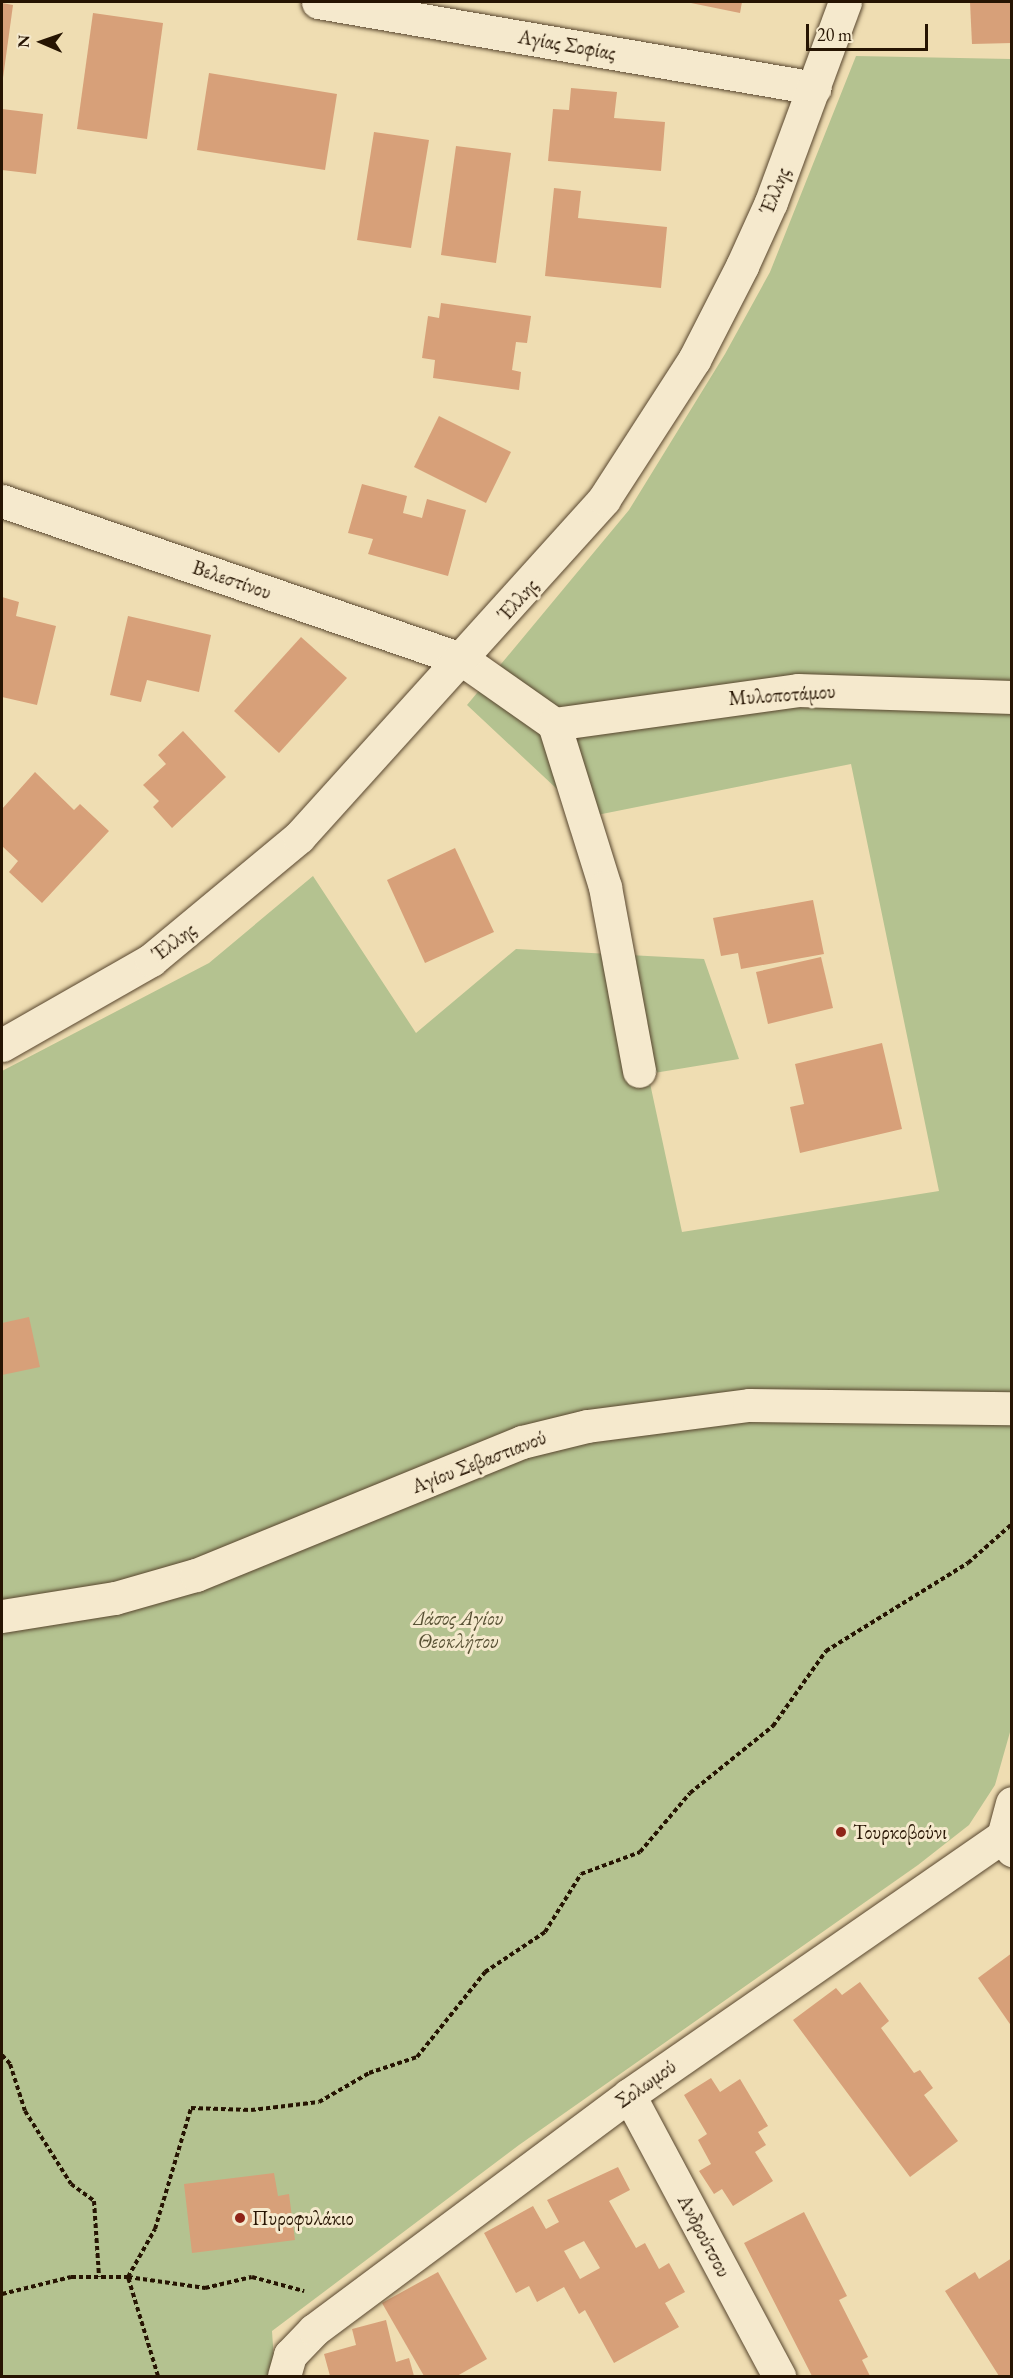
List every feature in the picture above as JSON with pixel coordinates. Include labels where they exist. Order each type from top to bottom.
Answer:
[{"type":"street","name":"Αγίας Σοφίας","points":[[318,2],[815,88]]},
{"type":"street","name":"Έλλης","points":[[2,1045],[97,995],[184,936],[341,795],[604,499],[666,407],[754,241],[815,88],[845,2]]},
{"type":"street","name":"Βελεστίνου","points":[[2,501],[463,660],[554,724]]},
{"type":"street","name":"Μυλοποτάμου","points":[[554,724],[798,690],[1011,698]]},
{"type":"street","points":[[554,724],[605,887],[639,1071]]},
{"type":"street","name":"Αγίου Σεβαστιανού","points":[[2,1616],[115,1598],[196,1575],[522,1442],[587,1426],[749,1405],[1011,1408]]},
{"type":"street","points":[[1007,1843],[1011,1803]]},
{"type":"street","name":"Σολωμού","points":[[284,2376],[290,2355],[350,2304],[629,2095],[1007,1843]]},
{"type":"street","name":"Ανδρούτσου","points":[[629,2095],[779,2376]]},
{"type":"path","points":[[158,2376],[128,2277],[155,2229],[168,2176],[191,2108],[251,2110],[320,2102],[369,2073],[417,2057],[484,1972],[545,1932],[582,1875],[640,1852],[690,1793],[773,1726],[817,1660],[968,1563],[1011,1524]]},
{"type":"path","points":[[2,2055],[10,2064],[25,2111],[58,2165],[71,2184],[94,2202],[99,2277]]},
{"type":"path","points":[[2,2294],[71,2277],[128,2277],[205,2288],[252,2277],[350,2304]]},
{"type":"green space","name":"Δάσος Αγίου Θεοκλήτου","points":[[856,56],[1011,59],[1012,1725],[995,1785],[969,1825],[918,1865],[519,2145],[272,2331],[275,2376],[2,2376],[2,1071],[209,963],[313,876],[416,1033],[516,949],[704,959],[739,1059],[648,1074],[682,1232],[939,1191],[851,764],[587,817],[467,705],[629,510],[725,354],[770,272]]},
{"type":"building","points":[[686,2],[742,2],[740,13]]},
{"type":"building","points":[[970,2],[1012,2],[1012,43],[972,44]]},
{"type":"building","points":[[2,3],[13,5],[3,78],[2,78]]},
{"type":"building","points":[[93,13],[163,23],[147,139],[77,129]]},
{"type":"building","points":[[209,73],[337,94],[325,170],[197,150]]},
{"type":"building","points":[[571,88],[617,92],[614,118],[665,122],[661,171],[548,161],[553,109],[569,110]]},
{"type":"building","points":[[2,109],[43,114],[36,174],[2,170]]},
{"type":"building","points":[[374,132],[429,140],[411,248],[357,240]]},
{"type":"building","points":[[456,146],[511,153],[496,263],[441,255]]},
{"type":"building","points":[[554,188],[581,191],[578,218],[667,227],[661,288],[545,276]]},
{"type":"building","points":[[441,303],[531,316],[527,343],[516,342],[512,370],[521,372],[519,390],[433,378],[435,360],[422,358],[428,316],[439,318]]},
{"type":"building","points":[[439,416],[511,452],[486,503],[414,467]]},
{"type":"building","points":[[362,484],[407,496],[403,513],[422,518],[427,499],[466,510],[448,576],[368,554],[373,539],[348,533]]},
{"type":"building","points":[[2,597],[19,602],[16,616],[56,626],[37,705],[2,697]]},
{"type":"building","points":[[128,616],[211,635],[199,692],[147,680],[141,702],[110,695]]},
{"type":"building","points":[[301,637],[347,678],[279,753],[234,711]]},
{"type":"building","points":[[183,731],[226,777],[172,828],[153,807],[159,801],[143,785],[166,764],[158,755]]},
{"type":"building","points":[[35,772],[74,810],[80,804],[109,831],[42,903],[9,872],[18,861],[2,846],[2,809]]},
{"type":"building","points":[[455,848],[494,932],[425,963],[387,880]]},
{"type":"building","points":[[813,900],[824,954],[741,969],[738,953],[721,956],[713,918]]},
{"type":"building","points":[[821,957],[833,1008],[768,1024],[756,972]]},
{"type":"building","points":[[882,1043],[902,1129],[800,1153],[790,1107],[804,1104],[795,1064]]},
{"type":"building","points":[[29,1317],[40,1367],[2,1375],[2,1323]]},
{"type":"building","points":[[1012,1953],[1012,2027],[978,1978]]},
{"type":"building","points":[[860,1982],[889,2021],[881,2028],[914,2073],[920,2070],[933,2088],[924,2095],[958,2141],[910,2177],[793,2020],[836,1988],[842,1995]]},
{"type":"building","points":[[711,2078],[720,2092],[740,2079],[768,2126],[758,2132],[766,2145],[755,2152],[773,2181],[733,2206],[722,2189],[714,2194],[699,2171],[711,2164],[698,2140],[707,2134],[684,2095]]},
{"type":"building","points":[[618,2167],[630,2190],[609,2201],[636,2248],[645,2243],[659,2269],[669,2263],[685,2292],[665,2303],[679,2327],[614,2363],[585,2310],[579,2314],[564,2287],[537,2302],[529,2286],[516,2293],[484,2233],[533,2206],[546,2229],[559,2222],[547,2200]],"holes":[[[584,2241],[600,2268],[580,2279],[564,2251]]]},
{"type":"building","name":"Πυροφυλάκιο","points":[[274,2173],[278,2196],[289,2194],[295,2240],[192,2253],[184,2184]]},
{"type":"building","points":[[804,2212],[847,2296],[839,2300],[868,2357],[862,2360],[870,2376],[812,2376],[744,2243]]},
{"type":"building","points":[[1012,2258],[1012,2376],[999,2376],[945,2291],[975,2272],[979,2279]]},
{"type":"building","points":[[438,2272],[487,2359],[457,2376],[424,2376],[382,2303]]},
{"type":"building","points":[[386,2320],[396,2362],[409,2358],[414,2376],[330,2376],[324,2354],[356,2345],[352,2329]]},
{"type":"place","name":"Τουρκοβούνι","points":[[841,1832]]},
{"type":"place","name":"Πυροφυλάκιο","points":[[240,2218]]}]
